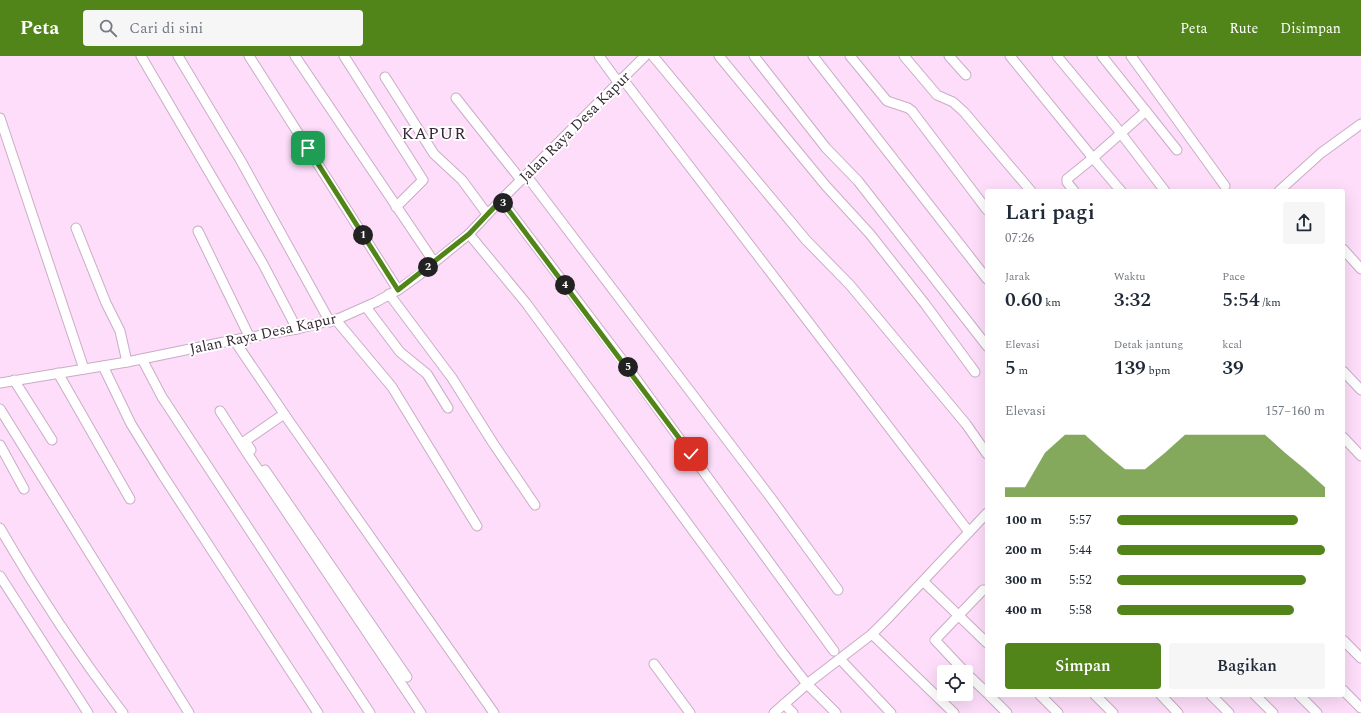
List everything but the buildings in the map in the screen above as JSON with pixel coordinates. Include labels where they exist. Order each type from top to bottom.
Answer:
[{"type":"street","points":[[141,56],[263,264],[297,329]]},
{"type":"street","points":[[178,56],[241,161],[333,321],[392,387],[477,526]]},
{"type":"street","points":[[249,56],[398,290]]},
{"type":"street","points":[[295,56],[434,262]]},
{"type":"street","points":[[344,56],[423,180],[396,207]]},
{"type":"street","points":[[599,56],[620,80],[969,532]]},
{"type":"street","name":"Jalan Raya Desa Kapur","points":[[0,382],[127,362],[234,340],[297,329],[333,321],[366,307],[398,290],[469,234],[487,214],[645,56]]},
{"type":"street","points":[[653,56],[806,240],[850,285],[966,424],[985,451]]},
{"type":"street","points":[[719,56],[826,186],[870,234],[925,304],[975,372]]},
{"type":"street","points":[[754,56],[826,148],[858,181],[985,343]]},
{"type":"street","points":[[813,56],[985,276]]},
{"type":"street","points":[[850,56],[887,101],[908,108],[912,111],[985,207]]},
{"type":"street","points":[[904,56],[937,95],[953,102],[964,112],[1029,189]]},
{"type":"street","points":[[949,56],[966,75]]},
{"type":"street","points":[[1010,56],[1118,189]]},
{"type":"street","points":[[1057,56],[1120,132],[1163,189]]},
{"type":"street","points":[[1102,56],[1177,150]]},
{"type":"street","points":[[1131,56],[1225,186]]},
{"type":"street","points":[[385,77],[434,154],[462,180],[487,214]]},
{"type":"street","points":[[456,98],[524,177],[767,492],[838,590]]},
{"type":"street","points":[[1072,189],[1067,182],[1067,179],[1146,111]]},
{"type":"street","points":[[0,118],[84,369]]},
{"type":"street","points":[[1284,189],[1321,153],[1361,124]]},
{"type":"street","points":[[501,200],[624,361],[834,651]]},
{"type":"street","points":[[76,228],[106,303],[120,331],[127,362]]},
{"type":"street","points":[[198,231],[250,338]]},
{"type":"street","points":[[469,234],[526,303],[685,522],[807,684],[836,713]]},
{"type":"street","points":[[1345,251],[1361,269]]},
{"type":"street","points":[[389,294],[452,378],[493,443],[535,504]]},
{"type":"street","points":[[366,307],[400,352],[427,374],[448,408]]},
{"type":"street","points":[[234,340],[284,414],[494,713]]},
{"type":"street","points":[[142,359],[162,397],[370,713]]},
{"type":"street","points":[[103,366],[131,424],[318,713]]},
{"type":"street","points":[[58,373],[130,499]]},
{"type":"street","points":[[1345,373],[1361,390]]},
{"type":"street","points":[[14,380],[52,440]]},
{"type":"street","points":[[0,409],[189,713]]},
{"type":"street","points":[[220,411],[246,453],[421,713]]},
{"type":"street","points":[[284,414],[245,441],[407,677]]},
{"type":"street","points":[[1345,439],[1361,456]]},
{"type":"street","points":[[0,445],[24,489]]},
{"type":"street","points":[[774,713],[807,684],[872,634],[924,582],[969,532],[985,519]]},
{"type":"street","points":[[0,528],[36,589],[100,683],[123,713]]},
{"type":"street","points":[[0,576],[88,713]]},
{"type":"street","points":[[924,582],[985,641]]},
{"type":"street","points":[[959,665],[935,641],[983,590],[985,590]]},
{"type":"street","points":[[872,634],[954,713]]},
{"type":"street","points":[[1345,642],[1361,658]]},
{"type":"street","points":[[840,659],[891,713]]},
{"type":"street","points":[[654,664],[690,713]]},
{"type":"street","points":[[973,679],[985,691]]},
{"type":"street","points":[[1345,692],[1361,708]]},
{"type":"street","points":[[991,697],[1007,713]]},
{"type":"street","points":[[1042,697],[1058,713]]},
{"type":"street","points":[[1097,697],[1113,713]]},
{"type":"street","points":[[1163,697],[1178,713]]},
{"type":"street","points":[[1214,697],[1229,713]]},
{"type":"street","points":[[1257,697],[1273,713]]},
{"type":"street","points":[[1301,697],[1317,713]]},
{"type":"street","points":[[784,704],[793,713]]},
{"type":"district","name":"KAPUR","points":[[434,134]]},
{"type":"route","points":[[308,148],[398,290],[419,275],[469,234],[501,200],[624,361],[691,454]]}]
